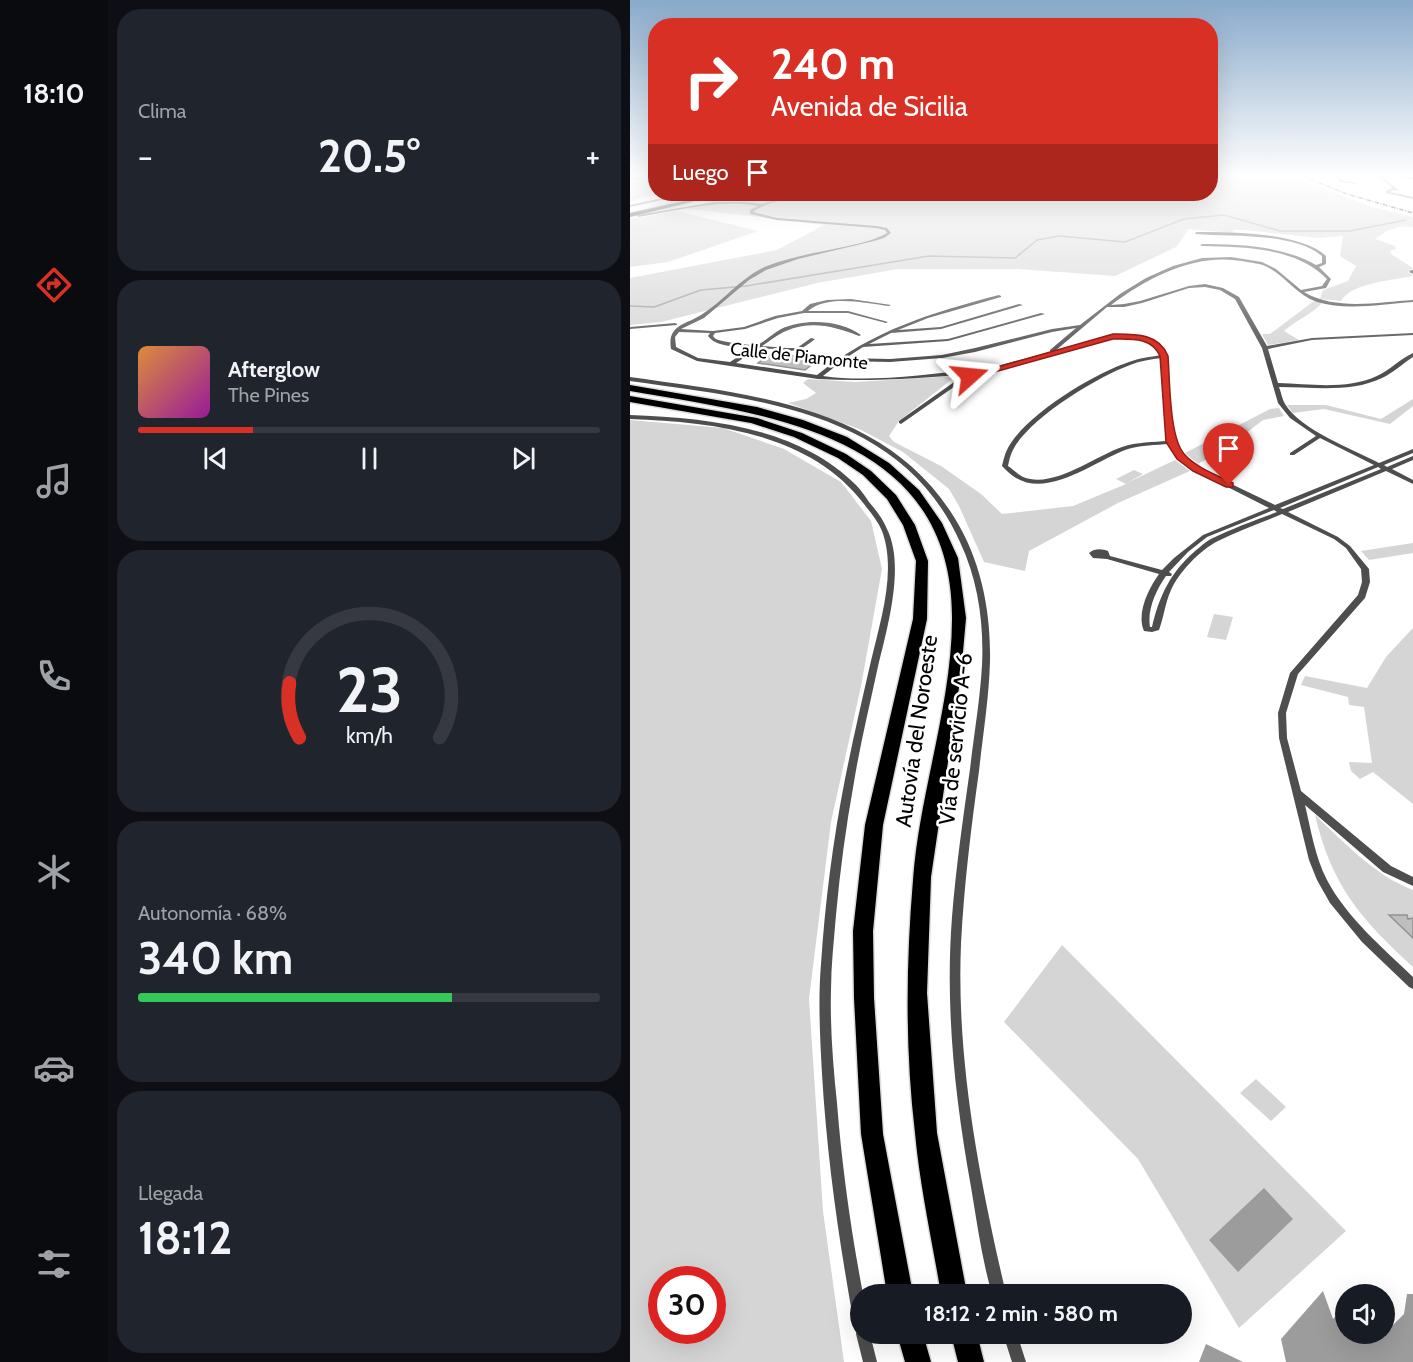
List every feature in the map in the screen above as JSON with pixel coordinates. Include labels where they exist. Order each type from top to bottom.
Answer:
[{"type":"highway","points":[[630,380],[757,405],[813,422],[841,434],[843,439]]},
{"type":"highway","name":"Autovía del Noroeste","points":[[630,388],[757,410],[799,422],[843,439],[885,465],[915,492],[936,524],[952,558],[959,618],[954,674],[922,877],[917,993],[926,1133],[952,1284]]},
{"type":"highway","name":"Autovía del Noroeste","points":[[630,399],[753,420],[798,435],[842,456],[867,473],[892,497],[909,525],[922,561],[920,619],[874,825],[863,931],[864,998],[872,1134],[898,1284]]},
{"type":"highway","points":[[913,1344],[918,1362]]},
{"type":"highway","points":[[966,1344],[971,1362]]},
{"type":"street","points":[[681,325],[712,310],[755,274],[790,260],[877,240]]},
{"type":"street","points":[[1275,240],[1305,245],[1318,250],[1324,256],[1324,264],[1316,267]]},
{"type":"street","points":[[1202,245],[1258,249],[1289,256],[1316,267],[1327,276],[1328,284],[1314,290],[1300,292]]},
{"type":"street","points":[[1049,353],[1080,326],[1108,306],[1165,269],[1181,263],[1221,258],[1269,266],[1287,278],[1300,292],[1311,298],[1335,303],[1413,300]]},
{"type":"street","points":[[1108,306],[1121,307],[1172,290],[1194,286],[1221,289],[1237,298],[1265,348],[1281,403],[1292,417],[1320,436],[1413,482]]},
{"type":"street","points":[[818,377],[840,359],[862,346],[915,320],[999,296]]},
{"type":"street","points":[[804,312],[812,305],[827,301],[851,300],[889,305]]},
{"type":"street","points":[[889,332],[941,328],[1021,305]]},
{"type":"street","points":[[630,328],[681,325],[713,332],[745,328],[777,317],[804,312],[848,312],[886,322]]},
{"type":"street","points":[[862,346],[948,340],[1043,314]]},
{"type":"street","name":"Calle de Piamonte","points":[[681,325],[671,342],[673,348],[679,352],[697,358],[818,377],[868,380],[990,370]]},
{"type":"street","points":[[731,364],[783,330],[805,325],[836,325],[859,335]]},
{"type":"street","points":[[840,359],[877,360],[958,354],[1027,335],[1080,326]]},
{"type":"street","points":[[713,332],[710,336],[721,343],[792,350],[813,339]]},
{"type":"street","points":[[1265,348],[1312,339],[1413,334]]},
{"type":"street","points":[[901,422],[940,393],[970,376],[1098,340],[1128,336],[1154,342],[1160,346],[1164,356],[1171,442],[1180,457],[1196,468],[1336,538],[1348,547],[1365,569],[1366,582],[1362,596],[1354,608],[1306,657],[1294,673],[1282,713],[1283,738],[1314,860],[1334,900],[1366,939],[1413,984]]},
{"type":"street","points":[[1276,385],[1344,385],[1370,381],[1381,377],[1413,355]]},
{"type":"street","points":[[1164,356],[1122,366],[1085,385],[1050,408],[1012,446],[1006,456],[1005,466],[1013,475],[1027,480],[1045,480],[1078,471],[1112,452],[1128,447],[1171,442]]},
{"type":"street","name":"Calle de Piamonte","points":[[950,374],[970,376]]},
{"type":"street","name":"Vía de servicio A-6","points":[[630,380],[779,405],[827,420],[864,436],[903,461],[932,489],[953,518],[972,559],[980,588],[987,661],[960,888],[955,996],[966,1127],[997,1284]]},
{"type":"street","points":[[630,417],[693,421],[738,429],[786,443],[818,459],[847,480],[867,500],[885,531],[892,562],[887,604],[851,769],[833,889],[825,1004],[834,1157],[855,1284]]},
{"type":"street","points":[[1292,454],[1320,436]]},
{"type":"street","points":[[1382,467],[1413,450]]},
{"type":"street","points":[[1278,509],[1214,540],[1191,557],[1175,575],[1162,599],[1156,628],[1147,629],[1145,626],[1148,606],[1154,589],[1164,573],[1181,554],[1205,536],[1382,467],[1413,458]]},
{"type":"street","points":[[1107,557],[1175,575]]},
{"type":"street","points":[[1297,792],[1387,869],[1413,882]]},
{"type":"street","points":[[866,1344],[870,1362]]},
{"type":"street","points":[[1013,1344],[1019,1362]]},
{"type":"shaded area","points":[[630,240],[733,240],[668,262],[630,267]]},
{"type":"shaded area","points":[[797,240],[1181,240],[1176,247],[1115,276],[1018,269],[898,269],[817,283],[661,322],[630,325],[630,278],[777,250]]},
{"type":"shaded area","points":[[1342,240],[1377,240],[1395,246],[1396,249],[1390,251],[1391,254],[1413,268],[1408,272],[1413,276],[1363,286],[1346,295],[1341,301],[1320,299],[1323,290],[1348,281],[1356,266],[1340,256]]},
{"type":"shaded area","points":[[1314,301],[1322,303],[1284,331],[1299,340],[1268,345],[1262,334],[1270,334]]},
{"type":"shaded area","points":[[956,376],[899,421],[889,436],[894,442],[941,466],[981,494],[1002,514],[1073,506],[1126,484],[1116,479],[1134,470],[1143,474],[1127,483],[1175,460],[1190,471],[1118,503],[1029,551],[1025,571],[984,562],[949,489],[903,452],[859,429],[788,403],[806,399],[816,393],[803,383],[808,379],[855,382]]},
{"type":"shaded area","points":[[1413,399],[1413,406],[1390,424],[1324,409],[1293,413],[1287,405],[1326,405],[1381,419]]},
{"type":"shaded area","points":[[1279,408],[1284,416],[1263,420],[1224,450],[1198,464],[1185,453],[1270,409]]},
{"type":"shaded area","points":[[630,420],[723,428],[784,449],[841,482],[871,521],[882,569],[861,686],[831,822],[809,999],[823,1211],[844,1362],[630,1362]]},
{"type":"shaded area","points":[[1413,543],[1413,553],[1369,560],[1361,551]]},
{"type":"shaded area","points":[[1214,614],[1233,617],[1226,640],[1207,637]]},
{"type":"shaded area","points":[[1413,628],[1413,804],[1373,772],[1360,779],[1351,771],[1349,762],[1372,763],[1364,707],[1349,705],[1348,697],[1301,685],[1305,676],[1367,688],[1386,657]]},
{"type":"shaded area","points":[[1315,815],[1373,867],[1385,876],[1413,890],[1413,967],[1378,933],[1351,900],[1330,862]]},
{"type":"shaded area","points":[[1062,945],[1346,1231],[1239,1328],[1138,1159],[1004,1022]]},
{"type":"shaded area","points":[[1256,1079],[1286,1107],[1271,1121],[1240,1093]]},
{"type":"shaded area","points":[[1264,1188],[1293,1219],[1238,1272],[1209,1240]]},
{"type":"shaded area","points":[[1323,1291],[1333,1319],[1335,1317],[1335,1344],[1395,1344],[1395,1323],[1404,1314],[1407,1294],[1413,1294],[1413,1362],[1286,1362],[1281,1339]]},
{"type":"shaded area","points":[[1206,1344],[1243,1362],[1199,1362]]},
{"type":"building","points":[[772,353],[819,359],[805,370],[758,363]]},
{"type":"building","points":[[1389,915],[1407,915],[1408,919],[1413,918],[1413,938]]},
{"type":"waterway","points":[[630,306],[654,307],[701,290],[746,286],[929,256],[1015,258],[1039,240]]},
{"type":"waterway","points":[[1098,240],[1125,242],[1131,240]]},
{"type":"route","points":[[970,376],[1098,340],[1122,336],[1145,338],[1160,346],[1164,356],[1171,442],[1180,457],[1229,485]]}]
